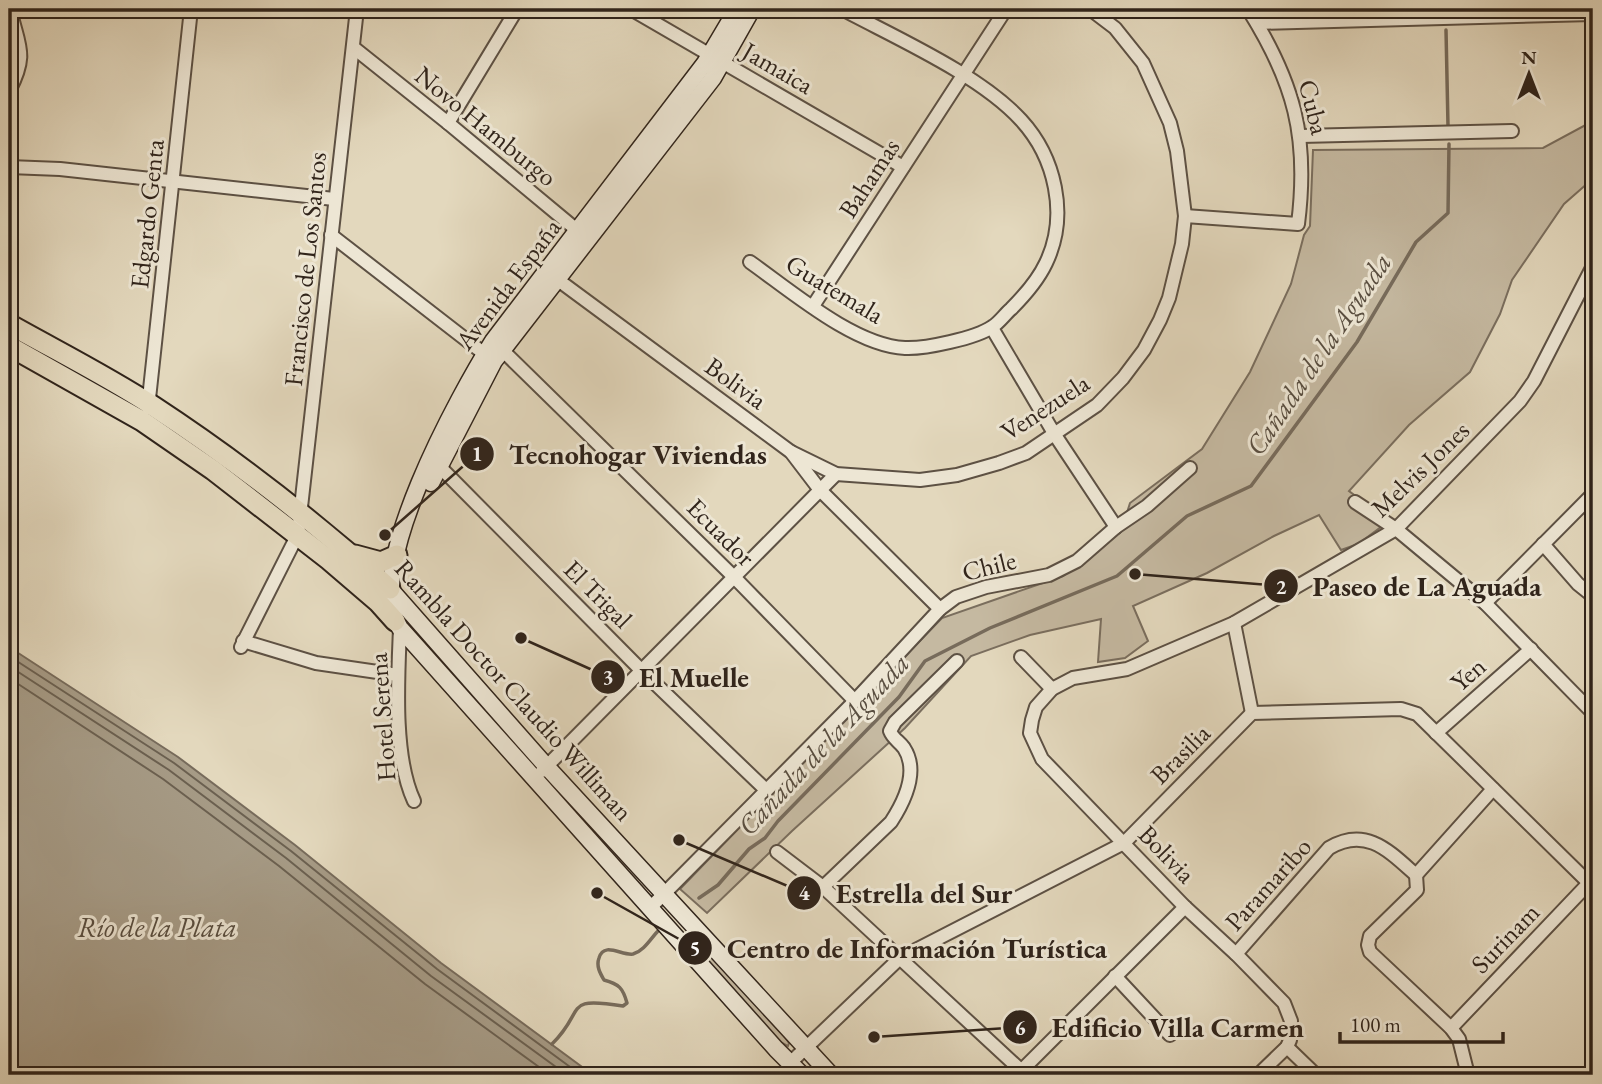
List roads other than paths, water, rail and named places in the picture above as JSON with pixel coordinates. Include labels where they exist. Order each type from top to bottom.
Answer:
[{"type":"main road","name":"Avenida España","points":[[716,59],[737,9]]},
{"type":"main road","name":"Avenida España","points":[[392,607],[397,555],[408,512],[434,461],[471,375],[494,351],[552,276],[752,9]]},
{"type":"main road","name":"Rambla Doctor Claudio Williman","points":[[9,324],[146,413],[213,470],[426,631],[831,1075]]},
{"type":"main road","name":"Rambla Doctor Claudio Williman","points":[[9,346],[220,452],[349,552],[392,607],[419,649],[802,1075]]},
{"type":"main road","name":"Avenida España","points":[[392,607],[434,461]]},
{"type":"main road","points":[[349,552],[381,562],[397,555]]},
{"type":"street","points":[[9,92],[20,61],[21,43],[10,9]]},
{"type":"street","name":"Edgardo Genta","points":[[146,413],[191,9]]},
{"type":"street","name":"Francisco de Los Santos","points":[[298,534],[357,9]]},
{"type":"street","points":[[448,122],[517,9]]},
{"type":"street","name":"Jamaica","points":[[631,9],[903,167]]},
{"type":"street","name":"Guatemala","points":[[750,262],[813,306],[871,341],[905,348],[938,346],[992,328],[1024,295],[1046,262],[1056,225],[1058,198],[1051,169],[1040,145],[1021,120],[996,97],[963,75],[842,9]]},
{"type":"street","name":"Bahamas","points":[[813,306],[1006,9]]},
{"type":"street","name":"Venezuela","points":[[792,452],[836,474],[920,480],[957,475],[1026,453],[1097,405],[1123,378],[1152,337],[1177,270],[1185,216],[1177,151],[1158,93],[1143,63],[1115,28],[1090,9]]},
{"type":"street","name":"Cuba","points":[[1185,216],[1298,224],[1303,186],[1301,136],[1296,111],[1285,78],[1248,9]]},
{"type":"street","points":[[1257,23],[1593,14]]},
{"type":"street","name":"Novo Hamburgo","points":[[354,48],[448,122],[583,235]]},
{"type":"street","points":[[1301,136],[1512,131]]},
{"type":"street","points":[[9,167],[60,169],[334,199]]},
{"type":"street","name":"Ecuador","points":[[331,235],[494,351],[734,577],[855,700]]},
{"type":"street","name":"Melvis Jones","points":[[1052,689],[1073,678],[1127,670],[1234,623],[1396,529],[1520,401],[1534,381],[1591,274]]},
{"type":"street","name":"Bolivia","points":[[552,276],[792,452],[820,490],[940,609]]},
{"type":"street","points":[[992,328],[1055,435],[1116,527]]},
{"type":"street","name":"El Trigal","points":[[434,461],[642,671],[766,790]]},
{"type":"street","name":"Chile","points":[[660,919],[664,894],[855,700],[940,609],[956,597],[986,587],[1049,575],[1077,561],[1190,468]]},
{"type":"street","points":[[535,779],[836,474]]},
{"type":"street","points":[[1485,603],[1593,494]]},
{"type":"street","points":[[1355,502],[1396,529],[1485,603],[1593,713]]},
{"type":"street","points":[[298,534],[242,644],[316,663],[398,676]]},
{"type":"street","points":[[1543,544],[1578,584],[1593,596]]},
{"type":"street","name":"Hotel Serena","points":[[392,607],[399,655],[404,768],[414,801]]},
{"type":"street","points":[[1234,623],[1252,713],[1401,709],[1417,714],[1591,883]]},
{"type":"street","points":[[399,655],[419,649],[424,644],[426,631]]},
{"type":"street","name":"Yen","points":[[1436,733],[1531,649]]},
{"type":"street","points":[[1021,657],[1052,689]]},
{"type":"street","points":[[823,887],[891,822],[898,811],[904,799],[909,775],[904,749],[890,731],[895,722],[957,661]]},
{"type":"street","name":"Bolivia","points":[[1052,689],[1036,707],[1030,733],[1042,759],[1185,907],[1284,1003],[1292,1031],[1287,1047]]},
{"type":"street","name":"Brasilia","points":[[790,1063],[900,958],[1124,843],[1252,713]]},
{"type":"street","points":[[1468,1075],[1459,1039],[1451,1028],[1370,952],[1368,945],[1370,936],[1417,890],[1416,875],[1493,789]]},
{"type":"street","name":"Paramaribo","points":[[1236,954],[1275,912],[1320,856],[1339,842],[1366,840],[1390,852],[1416,875]]},
{"type":"street","points":[[777,852],[823,887],[1021,1074],[1185,907]]},
{"type":"street","name":"Surinam","points":[[1451,1028],[1591,883]]},
{"type":"street","points":[[1115,976],[1170,1035]]},
{"type":"street","points":[[1258,1075],[1287,1047],[1316,1075]]},
{"type":"water","name":"Río de la Plata","points":[[9,647],[178,757],[295,845],[441,963],[593,1075],[9,1075]]},
{"type":"waterway","name":"Cañada de la Aguada","points":[[1446,30],[1448,126]]},
{"type":"waterway","name":"Cañada de la Aguada","points":[[699,898],[718,885],[749,849],[765,838],[778,821],[899,697],[925,661],[990,628],[1117,576],[1187,516],[1251,486],[1357,342],[1416,242],[1448,213],[1449,144]]},
{"type":"waterway","name":"Cañada de la Aguada","points":[[552,1044],[577,1009],[583,1005],[604,1003],[623,1006],[627,1003],[620,987],[604,980],[598,967],[601,953],[609,950],[633,954],[644,947],[658,931]]},
{"type":"place","name":"Tecnohogar Viviendas","points":[[385,535]]},
{"type":"place","name":"Paseo de La Aguada","points":[[1135,574]]},
{"type":"place","name":"El Muelle","points":[[521,638]]},
{"type":"place","name":"Estrella del Sur","points":[[679,840]]},
{"type":"place","name":"Centro de Información Turística","points":[[597,893]]},
{"type":"place","name":"Edificio Villa Carmen","points":[[874,1037]]}]
